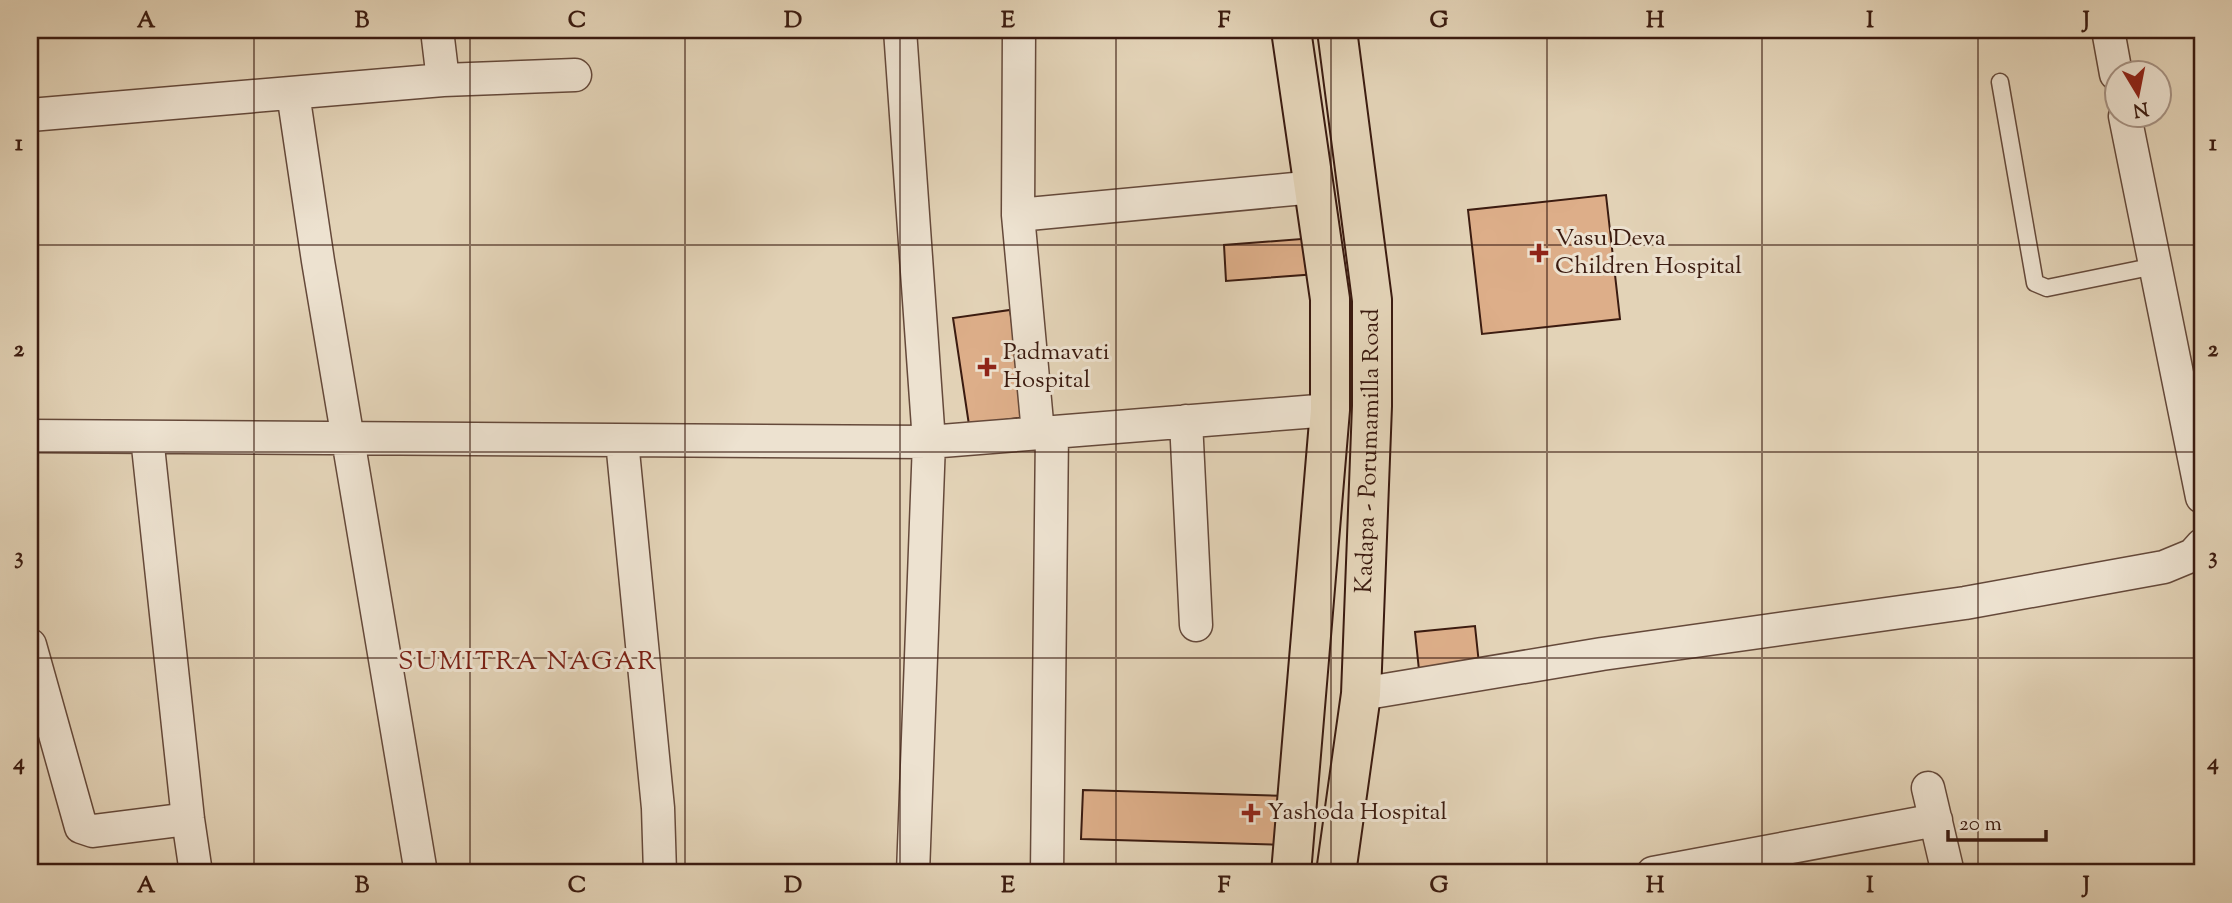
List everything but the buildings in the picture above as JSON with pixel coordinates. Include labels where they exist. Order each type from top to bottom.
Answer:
[{"type":"main road","points":[[1291,873],[1330,410],[1330,299],[1292,30]]},
{"type":"main road","name":"Kadapa - Porumamilla Road","points":[[1336,873],[1361,694],[1372,406],[1372,300],[1337,30]]},
{"type":"street","points":[[437,30],[443,80]]},
{"type":"street","points":[[900,30],[929,442],[913,873]]},
{"type":"street","points":[[1019,30],[1018,215],[1045,433],[1047,873]]},
{"type":"street","points":[[2108,30],[2113,60]]},
{"type":"street","points":[[30,115],[443,80],[575,75]]},
{"type":"street","points":[[293,93],[421,873]]},
{"type":"street","points":[[2128,130],[2202,497]]},
{"type":"street","points":[[1018,215],[1315,187]]},
{"type":"street","points":[[30,436],[929,442],[1330,410]]},
{"type":"street","points":[[1186,421],[1196,625]]},
{"type":"street","points":[[147,437],[196,873]]},
{"type":"street","points":[[622,441],[658,808],[660,873]]},
{"type":"street","points":[[1361,694],[1602,654],[1965,603],[2164,567],[2193,555],[2202,545]]},
{"type":"street","points":[[30,645],[81,827],[93,831],[188,819]]},
{"type":"street","points":[[1928,788],[1948,873]]},
{"type":"street","points":[[1653,873],[1936,820]]},
{"type":"lane","points":[[2000,82],[2035,284],[2047,288],[2155,265]]},
{"type":"place","name":"Vasu Deva Children Hospital","points":[[1539,253]]},
{"type":"place","name":"Padmavati Hospital","points":[[987,367]]},
{"type":"place","name":"Yashoda Hospital","points":[[1251,813]]},
{"type":"district","name":"SUMITRA NAGAR","points":[[528,662]]}]
